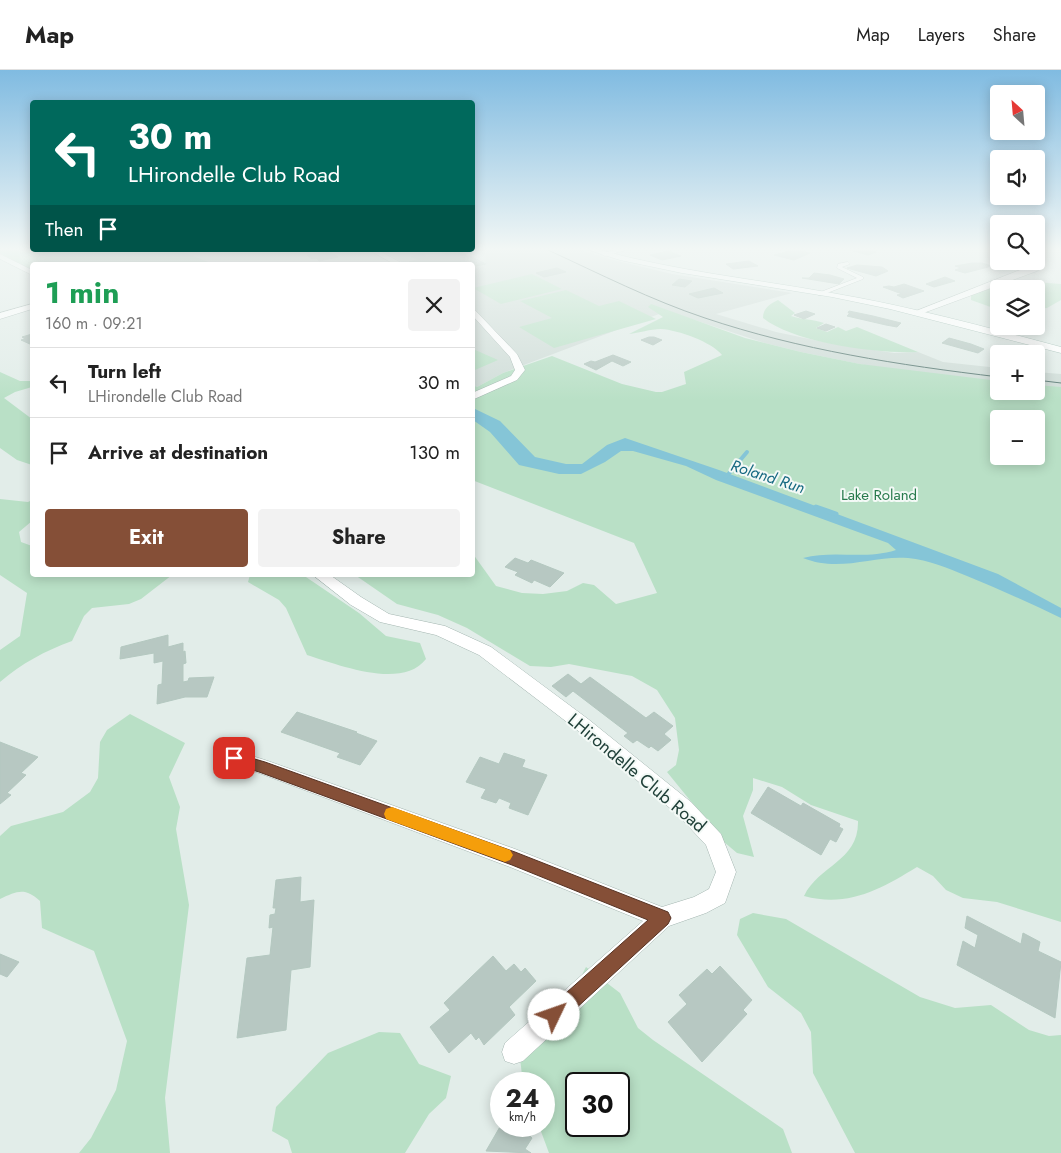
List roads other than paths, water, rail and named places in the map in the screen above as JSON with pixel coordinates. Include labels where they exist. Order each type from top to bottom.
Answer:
[{"type":"street","points":[[855,301],[915,312],[1061,350]]},
{"type":"street","points":[[915,312],[947,301]]},
{"type":"street","points":[[0,316],[30,307]]},
{"type":"street","points":[[475,312],[514,356],[520,370],[514,378],[475,396]]},
{"type":"street","name":"LHirondelle Club Road","points":[[323,577],[356,601],[385,618],[440,630],[485,652],[582,724],[684,808],[714,840],[726,872],[717,896],[698,906],[662,918]]},
{"type":"street","points":[[234,758],[515,859],[662,918],[514,1052]]},
{"type":"water","points":[[475,409],[500,421],[535,457],[566,464],[582,464],[607,445],[625,438],[719,470],[998,574],[1061,608],[1061,618],[979,581],[945,567],[923,561],[895,558],[830,564],[803,558],[826,555],[873,554],[896,550],[888,543],[716,480],[686,466],[633,451],[621,451],[605,462],[581,474],[559,474],[519,465],[490,432],[475,421]]},
{"type":"waterway","points":[[726,477],[747,452]]},
{"type":"waterway","name":"Roland Run","points":[[816,507],[836,514]]},
{"type":"tram line","points":[[659,301],[705,318],[813,348],[924,367],[990,376]]},
{"type":"tram line","points":[[1045,381],[1061,383]]},
{"type":"park label","name":"Lake Roland","points":[[879,495]]}]
